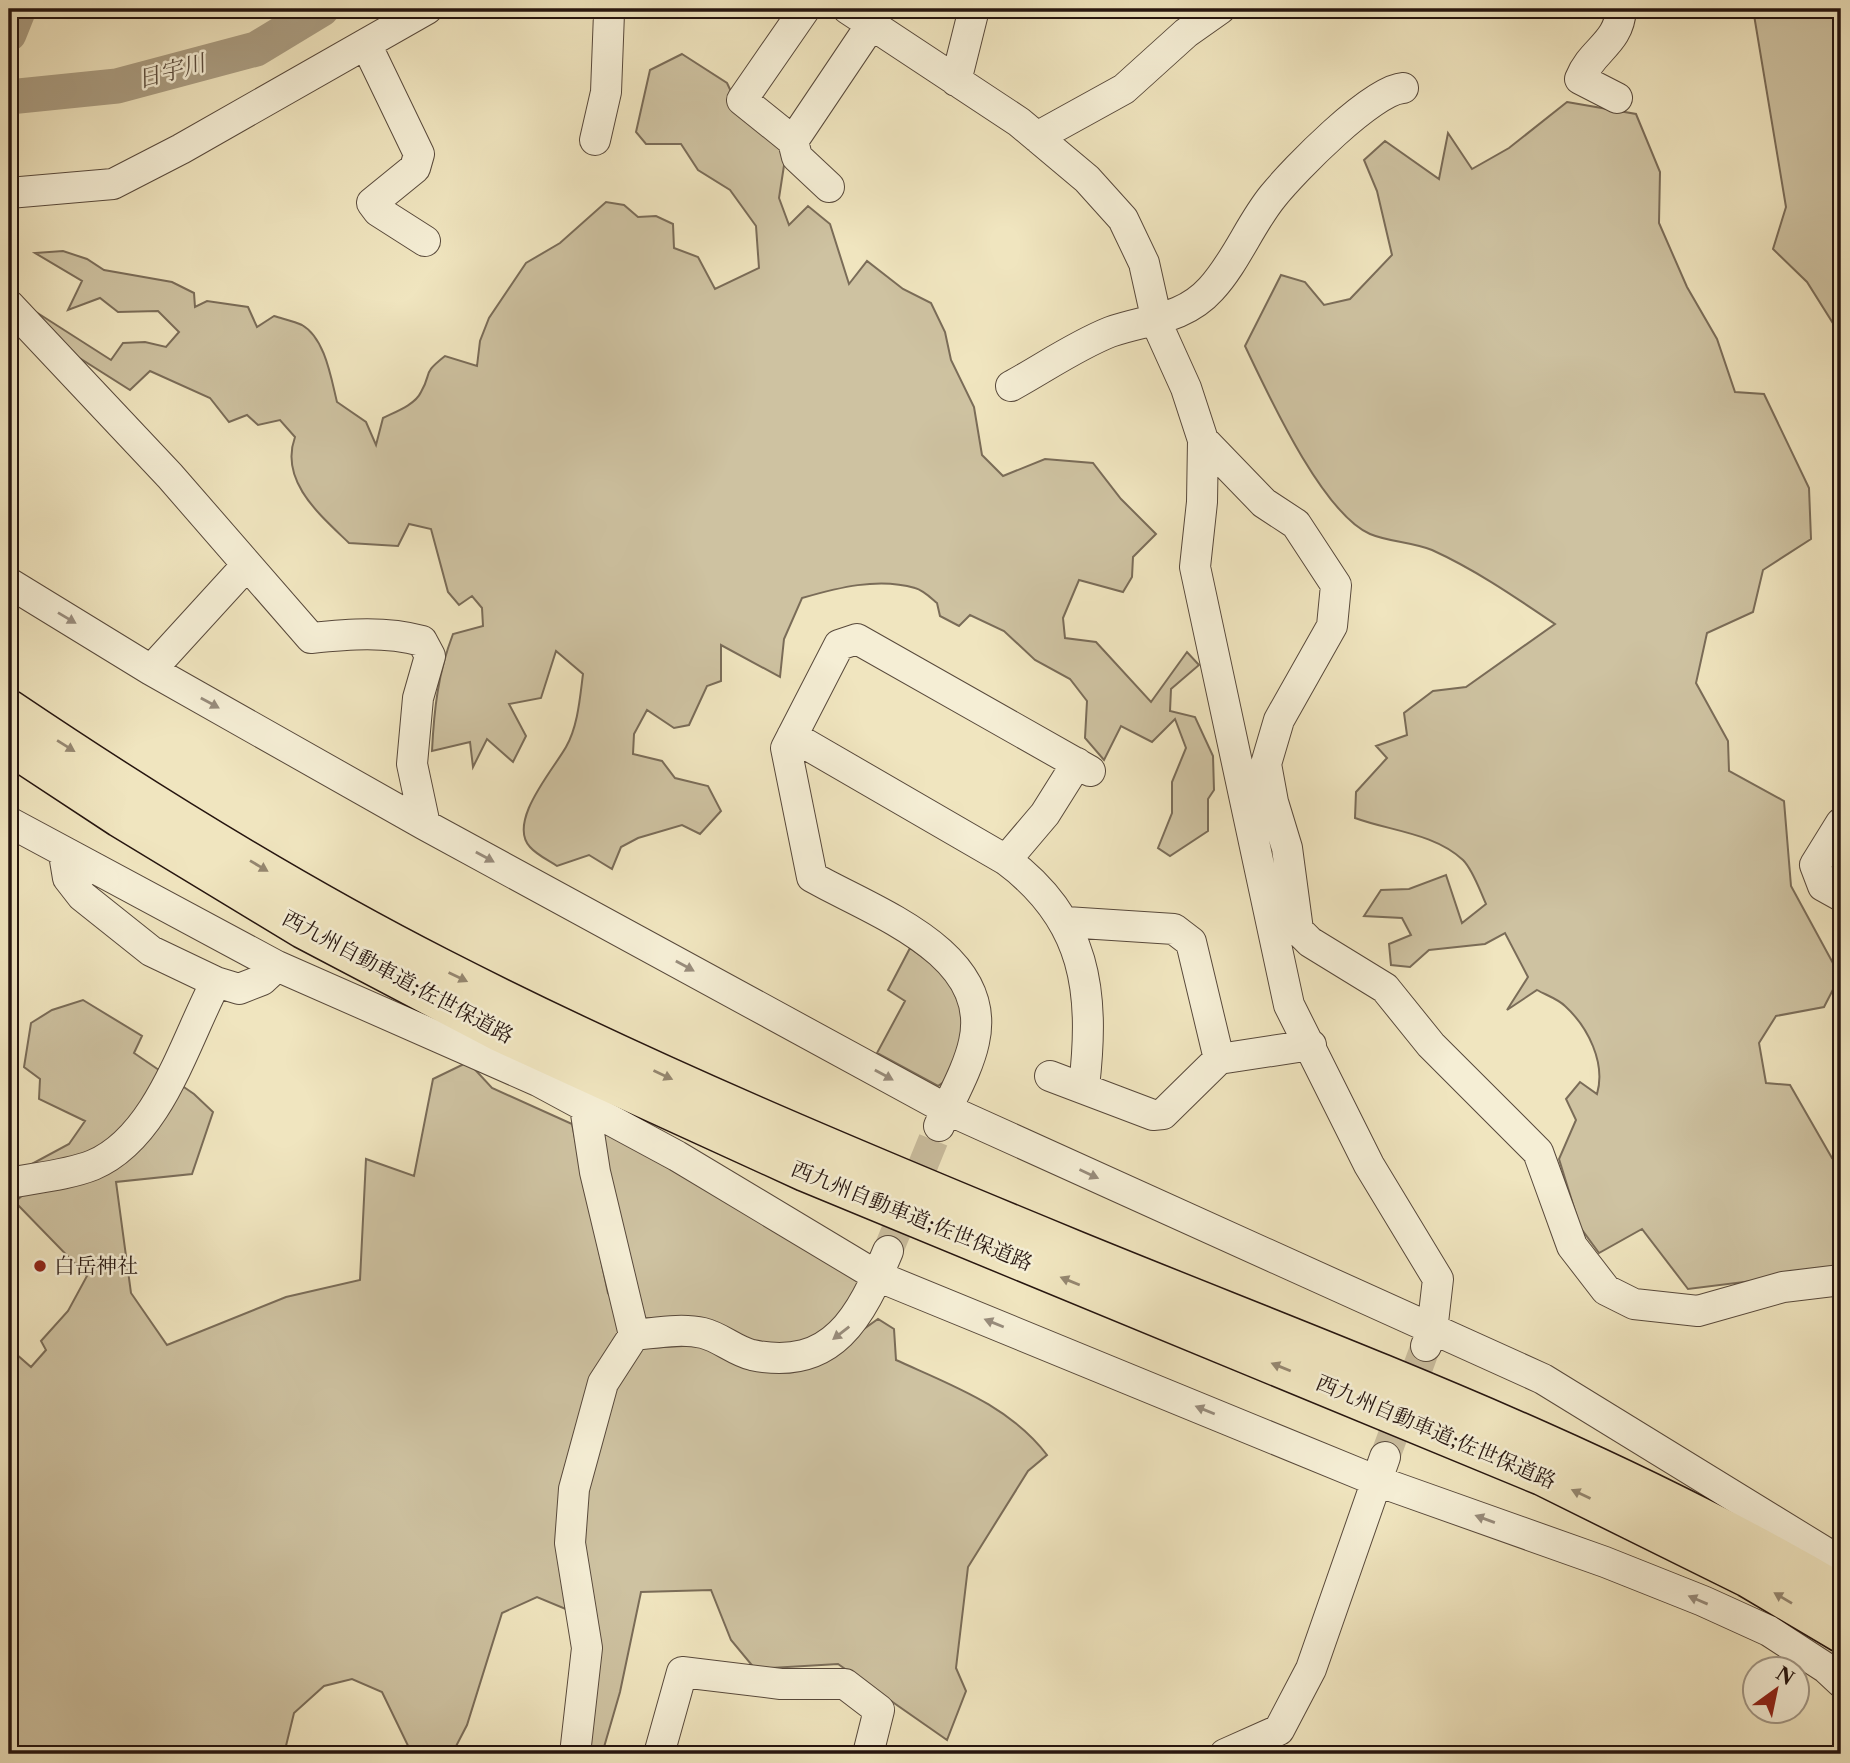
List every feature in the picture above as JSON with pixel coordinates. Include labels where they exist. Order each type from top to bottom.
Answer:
[{"type":"highway","name":"西九州自動車道;佐世保道路","points":[[9,709],[180,818],[344,917],[559,1027],[801,1135],[1539,1440],[1711,1520],[1841,1594]]},
{"type":"highway","name":"西九州自動車道;佐世保道路","points":[[9,746],[131,825],[292,922],[499,1032],[805,1172],[1542,1476],[1748,1577],[1841,1633]]},
{"type":"street","points":[[9,193],[113,184],[181,149],[428,9]]},
{"type":"street","points":[[595,140],[606,92],[609,13],[606,9]]},
{"type":"street","points":[[805,9],[742,100],[793,141],[797,157],[829,187]]},
{"type":"street","points":[[956,81],[974,9]]},
{"type":"street","points":[[1037,137],[1124,89],[1186,33],[1220,9]]},
{"type":"street","points":[[1617,98],[1580,79],[1585,66],[1620,26],[1621,9]]},
{"type":"street","points":[[793,141],[860,17],[1037,137],[1087,179],[1123,219],[1144,263],[1157,320],[1186,388],[1203,440],[1202,502],[1195,567],[1289,1005],[1369,1166],[1438,1279],[1429,1339]]},
{"type":"street","points":[[366,44],[419,153],[415,168],[372,203],[378,211],[425,241]]},
{"type":"street","points":[[1011,386],[1078,347],[1112,332],[1180,314],[1200,302],[1214,286],[1273,197],[1300,167],[1375,100],[1403,88]]},
{"type":"street","points":[[9,305],[170,476],[246,566],[285,604],[312,638],[363,633],[422,640],[430,656],[418,698],[412,764],[425,825]]},
{"type":"street","points":[[1203,440],[1264,503],[1296,524],[1336,585],[1332,626],[1279,720],[1266,764],[1273,802],[1287,848],[1298,930],[1310,942],[1385,988],[1431,1045],[1538,1152],[1572,1245],[1606,1290],[1634,1304],[1698,1311],[1783,1287],[1841,1280]]},
{"type":"street","points":[[150,670],[246,566]]},
{"type":"street","points":[[9,583],[150,670],[942,1117],[1429,1339],[1543,1379],[1841,1562]]},
{"type":"street","points":[[942,1117],[974,1043],[977,1014],[968,985],[952,960],[933,944],[812,877],[786,748],[839,645],[857,639],[1084,767],[1006,860]]},
{"type":"street","points":[[792,736],[1006,860],[1029,877],[1066,922],[1080,960],[1089,996],[1090,1039],[1084,1087]]},
{"type":"street","points":[[9,822],[277,965],[538,1081],[882,1264],[1703,1601],[1769,1631],[1826,1668],[1841,1682]]},
{"type":"street","points":[[1841,823],[1815,865],[1823,886],[1841,896]]},
{"type":"street","points":[[64,853],[68,878],[82,896],[151,951],[216,982],[239,989],[262,979],[277,965]]},
{"type":"street","points":[[1066,922],[1174,929],[1191,942],[1219,1059]]},
{"type":"street","points":[[9,1184],[92,1165],[123,1146],[145,1122],[177,1067],[195,1021],[216,982]]},
{"type":"street","points":[[1050,1076],[1153,1115],[1163,1114],[1219,1059],[1311,1045]]},
{"type":"street","points":[[575,1754],[587,1648],[570,1543],[574,1489],[603,1383],[634,1335],[595,1172],[585,1107]]},
{"type":"street","points":[[634,1335],[704,1333],[749,1354],[779,1359],[810,1355],[849,1328],[882,1264]]},
{"type":"street","points":[[1225,1754],[1279,1730],[1311,1669],[1381,1469]]},
{"type":"street","points":[[659,1754],[682,1672],[781,1684],[845,1684],[879,1710],[868,1754]]},
{"type":"shaded area","points":[[1753,9],[1841,9],[1841,336],[1807,282],[1773,249],[1786,207]]},
{"type":"shaded area","points":[[682,54],[727,83],[745,121],[781,145],[785,159],[779,198],[789,225],[808,206],[830,224],[849,284],[867,261],[903,289],[931,303],[945,332],[951,360],[974,407],[982,455],[1003,476],[1045,459],[1093,463],[1121,499],[1156,534],[1133,557],[1132,577],[1123,592],[1079,580],[1063,618],[1065,638],[1096,642],[1151,702],[1187,652],[1199,665],[1171,689],[1170,711],[1195,717],[1213,756],[1214,790],[1208,799],[1208,831],[1170,856],[1158,848],[1172,813],[1172,782],[1186,748],[1175,719],[1152,742],[1121,726],[1104,760],[1085,738],[1087,701],[1070,679],[1035,660],[1004,631],[970,615],[959,626],[940,616],[937,603],[918,589],[901,585],[872,584],[802,598],[784,639],[780,677],[721,645],[721,681],[707,686],[689,725],[674,728],[647,710],[634,734],[633,754],[662,761],[675,778],[708,786],[721,811],[700,834],[682,825],[638,838],[621,847],[612,869],[589,855],[557,866],[530,847],[524,836],[524,824],[534,796],[570,739],[578,711],[583,674],[556,651],[541,698],[509,704],[526,736],[513,762],[487,739],[473,767],[470,742],[432,751],[438,692],[453,634],[483,626],[482,608],[472,596],[459,605],[448,592],[431,529],[409,524],[398,546],[349,543],[315,509],[297,482],[292,453],[295,437],[280,420],[258,425],[247,415],[229,422],[210,398],[150,371],[130,390],[70,352],[25,305],[111,360],[123,343],[145,342],[166,347],[179,332],[158,311],[118,312],[100,298],[68,310],[82,281],[35,253],[63,251],[87,259],[104,270],[172,282],[194,293],[195,307],[207,301],[248,307],[257,327],[274,316],[302,325],[310,331],[322,349],[337,402],[366,422],[376,445],[383,418],[404,408],[418,397],[430,370],[445,356],[477,366],[480,341],[489,318],[526,263],[560,243],[606,202],[624,205],[638,217],[656,216],[673,224],[674,248],[698,257],[715,289],[759,268],[756,226],[730,190],[698,170],[681,144],[646,144],[636,132],[650,70]]},
{"type":"shaded area","points":[[1567,102],[1636,114],[1660,172],[1659,223],[1687,287],[1717,339],[1735,392],[1764,394],[1809,488],[1811,539],[1763,570],[1753,612],[1707,633],[1696,683],[1728,741],[1729,771],[1784,801],[1791,886],[1840,976],[1824,1007],[1776,1016],[1759,1043],[1766,1083],[1790,1085],[1832,1158],[1841,1155],[1841,1270],[1688,1289],[1642,1229],[1599,1253],[1580,1227],[1559,1159],[1576,1120],[1566,1099],[1580,1082],[1597,1094],[1599,1082],[1597,1058],[1581,1024],[1562,1004],[1537,990],[1507,1010],[1528,977],[1505,933],[1485,944],[1429,950],[1410,967],[1391,965],[1389,944],[1411,935],[1402,918],[1364,916],[1381,890],[1409,889],[1446,875],[1462,923],[1486,904],[1470,869],[1451,851],[1425,838],[1355,818],[1356,792],[1387,758],[1376,746],[1407,735],[1404,713],[1433,691],[1466,687],[1555,624],[1464,566],[1424,547],[1370,534],[1352,522],[1333,503],[1315,478],[1267,393],[1245,346],[1281,275],[1305,282],[1324,305],[1350,299],[1392,255],[1377,191],[1364,160],[1385,141],[1439,179],[1448,133],[1472,169],[1509,148]]},
{"type":"shaded area","points":[[910,948],[945,973],[967,1021],[948,1079],[938,1086],[877,1053],[905,1001],[888,990]]},
{"type":"shaded area","points":[[83,1000],[142,1036],[134,1053],[194,1094],[213,1112],[192,1174],[116,1182],[131,1293],[167,1345],[286,1297],[360,1280],[366,1159],[414,1176],[433,1079],[468,1062],[492,1088],[572,1124],[608,1293],[647,1348],[701,1345],[823,1358],[878,1319],[894,1329],[896,1360],[958,1388],[1016,1423],[1047,1455],[1028,1471],[968,1567],[956,1668],[966,1691],[947,1740],[838,1664],[755,1669],[731,1640],[711,1590],[641,1592],[620,1692],[602,1754],[588,1754],[597,1622],[537,1597],[502,1613],[467,1725],[452,1754],[412,1754],[382,1692],[352,1679],[324,1686],[294,1713],[284,1754],[9,1754],[9,1362],[16,1354],[31,1367],[46,1350],[41,1341],[68,1311],[87,1276],[15,1202],[36,1183],[28,1166],[69,1144],[85,1121],[39,1099],[40,1079],[24,1067],[31,1023],[52,1010]]},
{"type":"shaded area","points":[[606,1133],[863,1277],[834,1328],[809,1348],[758,1346],[696,1320],[645,1318],[599,1143]]},
{"type":"waterway","points":[[9,34],[19,9]]},
{"type":"waterway","name":"日宇川","points":[[9,97],[117,86],[256,49],[322,9]]},
{"type":"tunnel","points":[[888,1251],[939,1126]]},
{"type":"tunnel","points":[[1385,1457],[1425,1348]]},
{"type":"place","name":"白岳神社","points":[[40,1266]]}]
